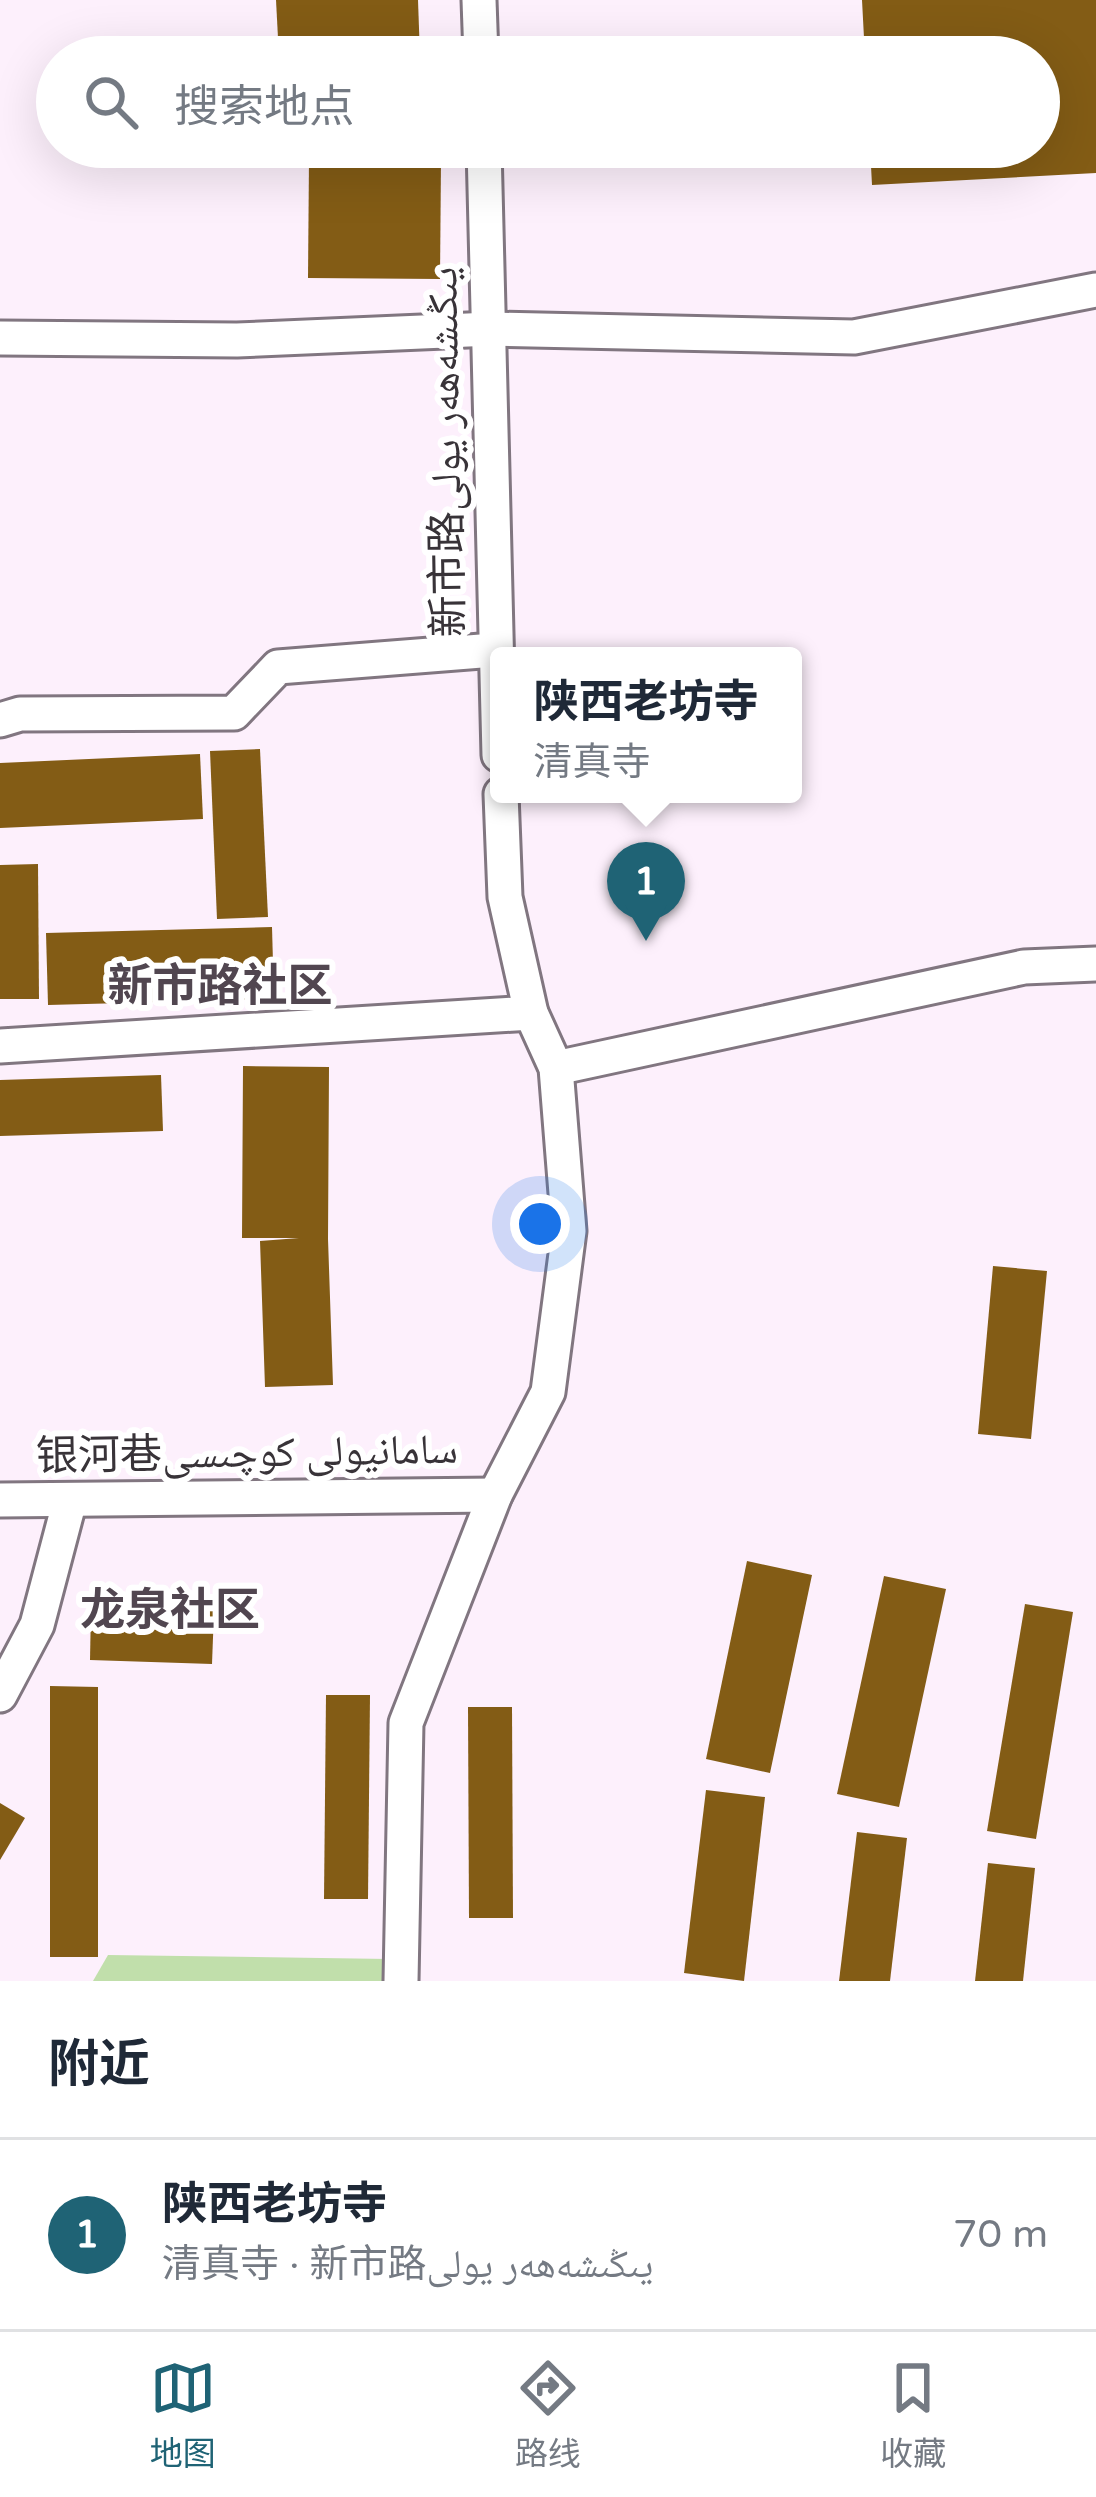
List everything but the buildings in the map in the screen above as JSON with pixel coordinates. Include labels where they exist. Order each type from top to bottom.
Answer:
[{"type":"street","points":[[479,0],[480,36]]},
{"type":"street","name":"新市路يىڭىشەھەر يولى","points":[[485,168],[497,590],[494,647]]},
{"type":"street","points":[[0,338],[237,340],[491,329],[854,337],[1096,290]]},
{"type":"street","points":[[0,720],[20,714],[235,713],[278,667],[490,650]]},
{"type":"street","points":[[401,1981],[406,1724],[495,1495],[548,1392],[569,1231],[556,1068],[530,1013],[506,897],[501,803]]},
{"type":"street","points":[[556,1068],[1024,967],[1096,964]]},
{"type":"street","points":[[0,1046],[530,1013]]},
{"type":"street","name":"银河巷سامانيولى كوچىسى","points":[[0,1500],[495,1495]]},
{"type":"street","points":[[0,1695],[37,1624],[70,1500]]},
{"type":"green space","points":[[108,1955],[389,1959],[388,1981],[93,1981]]},
{"type":"place","name":"陕西老坊寺","points":[[646,941]]},
{"type":"district","name":"新市路社区","points":[[220,987]]},
{"type":"district","name":"龙泉社区","points":[[170,1611]]}]
